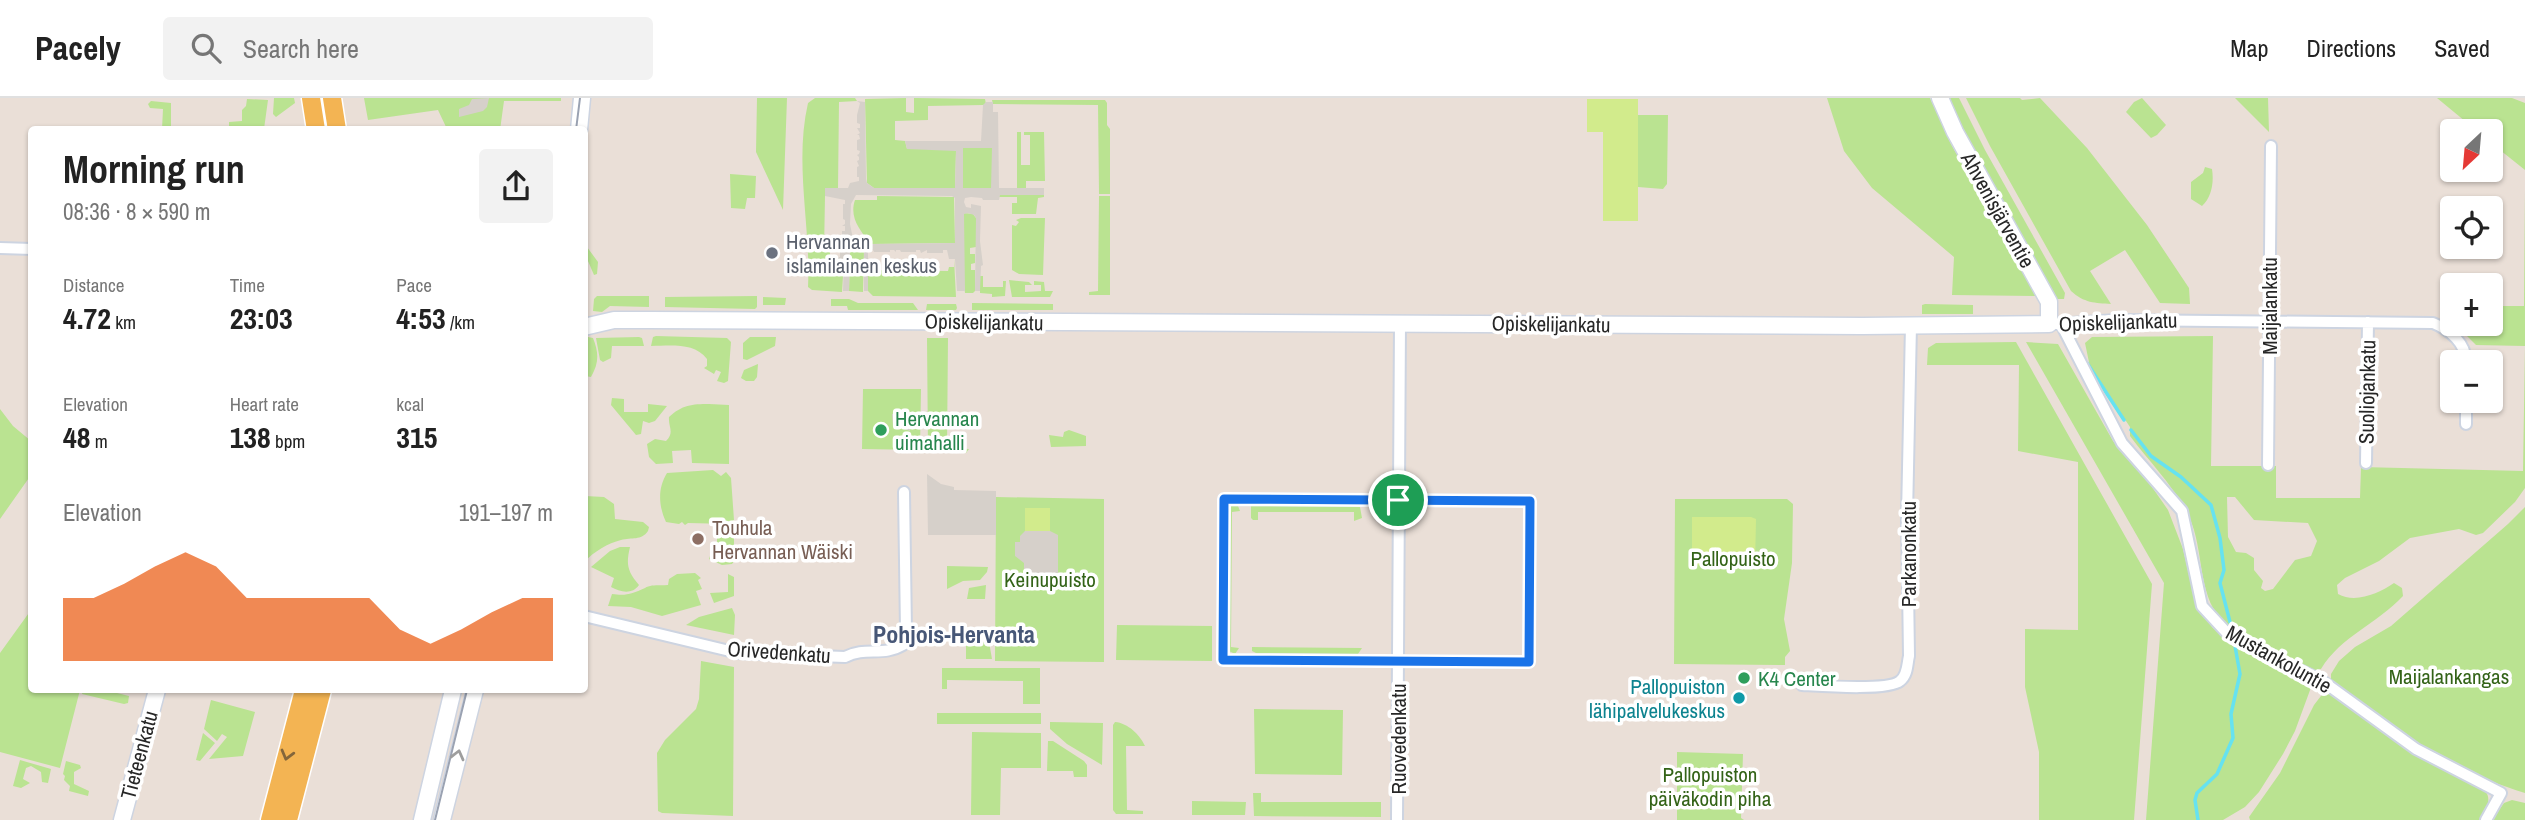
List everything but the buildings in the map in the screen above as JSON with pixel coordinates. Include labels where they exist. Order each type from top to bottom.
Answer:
[{"type":"main road","points":[[311,98],[315,124]]},
{"type":"main road","points":[[579,126],[582,98]]},
{"type":"main road","name":"Ahvenisjärventie","points":[[1940,98],[1955,132],[2049,302],[2055,324]]},
{"type":"main road","name":"Opiskelijankatu","points":[[588,314],[614,320],[2055,324]]},
{"type":"main road","name":"Opiskelijankatu","points":[[588,326],[614,320]]},
{"type":"main road","name":"Tieteenkatu","points":[[122,820],[156,693]]},
{"type":"main road","points":[[270,820],[303,693]]},
{"type":"main road","points":[[288,820],[321,693]]},
{"type":"main road","points":[[422,820],[452,693]]},
{"type":"main road","points":[[442,820],[474,693]]},
{"type":"street","name":"Maijalankatu","points":[[2269,465],[2271,146]]},
{"type":"street","points":[[0,248],[28,249]]},
{"type":"street","name":"Opiskelijankatu","points":[[2055,324],[2116,320],[2433,323],[2445,328],[2458,340],[2464,350]]},
{"type":"street","name":"Suoliojankatu","points":[[2366,463],[2368,322]]},
{"type":"street","name":"Ruovedenkatu","points":[[1397,820],[1400,323]]},
{"type":"street","name":"Mustankoluntie","points":[[2055,324],[2122,443],[2182,511],[2202,606],[2207,614],[2238,641],[2321,680],[2416,749],[2501,793],[2486,820]]},
{"type":"street","name":"Parkanonkatu","points":[[1802,685],[1885,687],[1900,682],[1906,673],[1909,656],[1907,501],[1911,325]]},
{"type":"street","points":[[2466,413],[2466,424]]},
{"type":"street","name":"Orivedenkatu","points":[[588,617],[738,653],[845,657],[859,651],[893,651],[903,645],[906,631],[904,492]]},
{"type":"street","points":[[1224,499],[1398,500],[1530,501],[1529,662],[1223,660],[1224,499]]},
{"type":"green space","points":[[274,98],[294,98],[295,103],[276,117],[273,114]]},
{"type":"green space","points":[[364,98],[561,98],[561,101],[504,101],[501,126],[446,126],[438,110],[368,120]]},
{"type":"green space","points":[[757,98],[787,98],[783,210],[756,152]]},
{"type":"green space","points":[[815,98],[855,98],[857,101],[839,102],[838,188],[826,189],[825,196],[824,252],[830,252],[830,258],[844,260],[842,292],[812,290],[808,287],[803,149],[808,103]]},
{"type":"green space","points":[[906,98],[906,112],[914,113],[914,98],[985,99],[986,104],[983,105],[928,106],[928,120],[895,121],[895,140],[905,141],[907,149],[956,151],[955,188],[874,188],[867,183],[865,99]]},
{"type":"green space","points":[[1827,98],[1930,98],[1951,144],[2037,296],[1952,295],[1954,257],[1872,188],[1844,151]]},
{"type":"green space","points":[[1946,98],[1959,98],[2065,293],[2064,299],[2055,299],[1971,149]]},
{"type":"green space","points":[[1966,98],[2040,98],[2087,148],[2147,225],[2189,288],[2190,304],[2160,303],[2125,250],[2090,271],[2111,304],[2085,300],[2071,291]]},
{"type":"green space","points":[[2142,98],[2166,125],[2151,138],[2126,112],[2134,102]]},
{"type":"green space","points":[[2235,98],[2268,98],[2269,132]]},
{"type":"green space","points":[[2437,98],[2512,98],[2525,103],[2525,170],[2503,152],[2503,119],[2462,119]]},
{"type":"green space","points":[[247,99],[268,100],[264,126],[229,126],[229,122],[242,121],[242,110]]},
{"type":"green space","points":[[1587,99],[1638,99],[1638,221],[1603,221],[1603,132],[1587,132]]},
{"type":"green space","points":[[992,100],[1105,100],[1107,125],[1110,129],[1110,194],[1099,194],[1098,105],[993,104]]},
{"type":"green space","points":[[151,101],[171,103],[171,126],[162,126],[163,109],[150,108],[148,104]]},
{"type":"green space","points":[[1638,115],[1668,115],[1667,184],[1663,189],[1638,187]]},
{"type":"green space","points":[[1017,132],[1021,132],[1021,165],[1030,165],[1030,135],[1024,135],[1024,132],[1044,132],[1045,181],[1026,181],[1026,188],[1017,188]]},
{"type":"green space","points":[[992,147],[992,188],[963,188],[963,148]]},
{"type":"green space","points":[[2205,167],[2212,169],[2212,184],[2210,194],[2202,206],[2191,199],[2191,182],[2203,173]]},
{"type":"green space","points":[[730,174],[756,176],[755,198],[747,198],[745,209],[731,208]]},
{"type":"green space","points":[[2525,190],[2525,346],[2476,345],[2467,336],[2503,336],[2503,306],[2524,306]]},
{"type":"green space","points":[[999,195],[1044,197],[1038,198],[1036,214],[1012,214],[1012,203],[1017,203],[1017,197]]},
{"type":"green space","points":[[877,196],[954,197],[955,243],[870,244],[856,223],[853,212],[855,200],[877,200]]},
{"type":"green space","points":[[1099,196],[1110,196],[1110,295],[1089,295],[1089,292],[1098,291]]},
{"type":"green space","points":[[964,213],[973,214],[976,218],[976,247],[970,248],[970,254],[975,254],[975,263],[971,264],[971,270],[975,270],[973,293],[965,293],[964,285]]},
{"type":"green space","points":[[1045,218],[1043,275],[1019,274],[1012,270],[1012,225],[1016,226],[1019,222],[1016,220]]},
{"type":"green space","points":[[855,244],[864,249],[863,292],[849,291],[850,248]]},
{"type":"green space","points":[[588,248],[598,262],[597,274],[594,275],[588,261]]},
{"type":"green space","points":[[954,259],[956,297],[873,296],[868,291],[868,270],[948,271],[949,267],[954,267]]},
{"type":"green space","points":[[980,276],[983,276],[983,287],[1003,287],[1003,281],[1006,281],[1005,296],[992,297],[992,294],[980,293]]},
{"type":"green space","points":[[1009,280],[1029,282],[1032,285],[1025,285],[1025,292],[1041,291],[1041,285],[1034,285],[1034,281],[1044,282],[1045,291],[1053,291],[1050,297],[1012,297]]},
{"type":"green space","points":[[597,296],[649,296],[649,307],[610,306],[602,312],[593,311],[594,299]]},
{"type":"green space","points":[[757,296],[755,309],[665,307],[665,297]]},
{"type":"green space","points":[[763,297],[786,298],[785,305],[763,305]]},
{"type":"green space","points":[[831,299],[849,299],[858,303],[913,303],[918,310],[848,310],[847,306],[831,306]]},
{"type":"green space","points":[[972,303],[1053,304],[1053,310],[972,310]]},
{"type":"green space","points":[[927,304],[956,304],[957,308],[926,310]]},
{"type":"green space","points":[[1922,305],[1973,305],[1973,314],[1922,314]]},
{"type":"green space","points":[[2213,336],[2211,466],[2276,466],[2276,498],[2360,498],[2361,467],[2523,471],[2525,346],[2525,488],[2515,502],[2483,533],[2476,535],[2459,529],[2410,538],[2379,561],[2345,578],[2337,585],[2338,594],[2345,597],[2367,596],[2394,583],[2402,588],[2403,596],[2349,639],[2321,669],[2311,671],[2245,639],[2217,615],[2206,590],[2192,524],[2172,489],[2130,436],[2130,427],[2090,367],[2085,343],[2092,337]],"holes":[[[2227,497],[2235,497],[2254,520],[2308,523],[2317,541],[2311,556],[2295,560],[2273,589],[2265,591],[2261,588],[2263,581],[2254,570],[2254,558],[2246,553],[2236,552],[2228,537]]]},
{"type":"green space","points":[[588,337],[593,338],[597,353],[596,367],[591,377],[588,376]]},
{"type":"green space","points":[[653,337],[727,338],[731,342],[728,381],[717,381],[721,372],[716,370],[714,374],[704,368],[707,366],[707,359],[689,347],[651,346]]},
{"type":"green space","points":[[750,337],[776,337],[775,346],[747,360],[743,359],[743,343]]},
{"type":"green space","points":[[596,338],[642,338],[644,346],[612,346],[611,358],[603,362],[600,360]]},
{"type":"green space","points":[[927,338],[948,338],[947,448],[969,449],[966,453],[928,451]]},
{"type":"green space","points":[[2016,342],[2152,584],[2134,820],[2039,820],[2039,752],[2025,687],[2025,629],[2078,630],[2078,462],[2018,451],[2019,365],[1927,365],[1928,348],[1936,343]]},
{"type":"green space","points":[[2026,342],[2058,344],[2113,441],[2143,474],[2168,510],[2183,549],[2196,605],[2213,628],[2247,650],[2313,682],[2295,731],[2259,792],[2245,807],[2223,820],[2146,820],[2164,583]]},
{"type":"green space","points":[[758,364],[754,381],[741,378],[744,370]]},
{"type":"green space","points":[[863,389],[921,389],[920,450],[862,449]]},
{"type":"green space","points":[[612,398],[624,399],[624,412],[648,412],[648,404],[667,406],[655,421],[643,421],[641,434],[636,435],[611,405]]},
{"type":"green space","points":[[729,405],[729,464],[692,463],[691,450],[672,451],[673,463],[656,464],[649,457],[647,444],[655,439],[666,441],[669,438],[669,417],[688,406]]},
{"type":"green space","points":[[0,409],[13,426],[28,438],[28,479],[0,519]]},
{"type":"green space","points":[[1069,430],[1086,436],[1086,446],[1051,447],[1049,435],[1063,437],[1064,432]]},
{"type":"green space","points":[[713,470],[721,476],[726,472],[731,478],[734,520],[729,524],[685,525],[682,522],[666,522],[660,498],[667,473]]},
{"type":"green space","points":[[588,496],[604,497],[614,504],[615,519],[643,522],[649,527],[645,534],[639,537],[621,540],[597,551],[588,558]]},
{"type":"green space","name":"Keinupuisto","points":[[996,497],[1104,499],[1104,662],[995,661]]},
{"type":"green space","name":"Pallopuisto","points":[[1675,499],[1787,499],[1793,504],[1792,563],[1784,619],[1790,651],[1785,657],[1785,665],[1674,664]]},
{"type":"green space","points":[[1232,505],[1238,506],[1240,511],[1232,512],[1231,647],[1239,648],[1235,654],[1229,651],[1229,509]]},
{"type":"green space","points":[[1251,506],[1355,506],[1360,507],[1362,518],[1354,521],[1354,512],[1258,512],[1258,520],[1253,520]]},
{"type":"green space","name":"Maijalankangas","points":[[2525,507],[2525,793],[2474,774],[2397,731],[2350,697],[2331,679],[2331,674],[2339,661],[2355,647],[2391,626]]},
{"type":"green space","points":[[1025,508],[1050,508],[1050,531],[1025,531]]},
{"type":"green space","points":[[1692,517],[1756,519],[1755,566],[1692,565]]},
{"type":"green space","points":[[717,529],[734,531],[732,564],[722,565],[709,559],[710,556],[717,555]]},
{"type":"green space","points":[[630,547],[628,567],[639,585],[629,591],[611,587],[614,578],[591,567],[610,551]]},
{"type":"green space","points":[[947,566],[988,567],[980,580],[963,581],[947,589]]},
{"type":"green space","points":[[695,573],[701,578],[698,580],[702,589],[696,591],[701,605],[662,616],[631,607],[608,606],[612,594],[629,594],[650,586],[668,585],[669,579],[677,574]]},
{"type":"green space","points":[[728,574],[734,577],[734,596],[714,603],[710,593],[728,592]]},
{"type":"green space","points":[[986,585],[985,599],[967,599],[969,588]]},
{"type":"green space","points":[[732,608],[735,615],[734,635],[686,625],[699,617]]},
{"type":"green space","points":[[28,614],[28,693],[79,693],[60,768],[0,752],[0,653]]},
{"type":"green space","name":"Keinupuisto","points":[[1117,625],[1212,626],[1212,661],[1116,660]]},
{"type":"green space","points":[[966,642],[989,642],[992,659],[966,659]]},
{"type":"green space","points":[[1252,647],[1362,648],[1358,654],[1258,654],[1252,651]]},
{"type":"green space","points":[[701,661],[734,667],[733,816],[658,811],[657,753],[665,740],[696,709]]},
{"type":"green space","points":[[942,668],[1040,668],[1040,704],[1023,704],[1023,681],[947,680],[947,689],[942,689]]},
{"type":"green space","points":[[2324,692],[2329,692],[2402,745],[2486,792],[2488,802],[2481,820],[2250,820],[2249,817],[2280,773],[2314,705]]},
{"type":"green space","points":[[117,693],[129,696],[128,703],[124,704],[82,694]]},
{"type":"green space","points":[[211,700],[255,712],[243,756],[209,759],[227,737],[222,734],[217,741],[204,729]]},
{"type":"green space","points":[[1254,709],[1343,710],[1342,775],[1255,774]]},
{"type":"green space","points":[[937,713],[1041,713],[1041,724],[937,724]]},
{"type":"green space","points":[[1050,722],[1103,723],[1102,765],[1067,744],[1050,729]]},
{"type":"green space","points":[[1115,722],[1133,730],[1145,746],[1126,746],[1127,810],[1143,811],[1143,814],[1116,814],[1113,810]]},
{"type":"green space","points":[[972,732],[1041,733],[1041,768],[1001,768],[1000,815],[971,815]]},
{"type":"green space","points":[[203,733],[215,743],[200,761],[196,760]]},
{"type":"green space","points":[[1048,741],[1053,741],[1084,761],[1087,765],[1087,777],[1074,777],[1073,771],[1047,771]]},
{"type":"green space","name":"Pallopuiston päiväkodin piha","points":[[1677,752],[1743,754],[1741,818],[1744,820],[1677,820]]},
{"type":"green space","points":[[20,760],[51,769],[48,783],[42,782],[41,772],[31,766],[26,768],[23,779],[30,783],[21,788],[13,786]]},
{"type":"green space","points":[[66,761],[80,765],[81,768],[74,772],[74,784],[89,791],[88,796],[69,791],[70,786],[64,780],[63,774]]},
{"type":"green space","points":[[1253,793],[1261,793],[1261,802],[1381,802],[1381,817],[1254,816]]},
{"type":"green space","points":[[2512,800],[2525,803],[2525,820],[2492,820],[2504,803]]},
{"type":"green space","points":[[1192,801],[1246,802],[1245,815],[1192,815]]},
{"type":"shaded area","points":[[489,98],[483,111],[459,117],[459,109],[469,105],[472,99]]},
{"type":"shaded area","points":[[857,101],[865,102],[867,183],[874,188],[955,188],[956,151],[907,149],[905,141],[981,141],[983,105],[993,102],[993,112],[998,112],[999,188],[1044,188],[1044,195],[1000,195],[999,200],[965,198],[966,207],[971,208],[971,204],[981,206],[980,241],[983,265],[980,291],[975,291],[976,218],[968,213],[964,214],[965,291],[957,291],[955,259],[949,259],[947,250],[943,250],[943,253],[927,253],[927,250],[921,253],[920,250],[869,250],[868,291],[864,291],[864,249],[855,244],[850,248],[849,291],[843,291],[844,261],[837,258],[840,257],[840,252],[845,251],[845,246],[842,246],[842,231],[845,231],[845,226],[842,226],[845,224],[845,200],[825,196],[825,188],[848,188],[850,183],[859,181],[857,155],[860,151],[857,150],[857,140],[860,139],[857,135],[860,133],[857,128],[860,128],[860,124],[857,123],[857,115],[860,103]],"holes":[[[963,148],[992,148],[991,188],[963,188]],[[856,195],[952,196],[955,198],[955,243],[870,244],[853,239],[850,224],[851,204]]]},
{"type":"shaded area","points":[[892,414],[910,418],[910,431],[893,425]]},
{"type":"shaded area","points":[[927,474],[941,484],[954,487],[954,490],[996,491],[996,535],[928,535]]},
{"type":"shaded area","points":[[1025,531],[1050,531],[1058,535],[1058,581],[1052,586],[1024,584],[1024,563],[1015,556],[1015,542],[1020,542],[1020,536]]},
{"type":"waterway","points":[[2087,363],[2124,420]]},
{"type":"waterway","points":[[2131,430],[2151,456],[2181,477],[2211,505],[2220,538],[2224,570],[2220,583],[2230,622]]},
{"type":"waterway","points":[[2198,820],[2195,800],[2197,793],[2217,774],[2233,738],[2231,714],[2240,674],[2235,646]]},
{"type":"tram line","points":[[576,126],[580,98]]},
{"type":"tram line","points":[[435,820],[466,693]]},
{"type":"place","name":"Hervannan islamilainen keskus","points":[[772,253]]},
{"type":"place","name":"Hervannan uimahalli","points":[[881,430]]},
{"type":"place","name":"Touhula Hervannan Wäiski","points":[[698,539]]},
{"type":"place","name":"K4 Center","points":[[1744,678]]},
{"type":"place","name":"Pallopuiston lähipalvelukeskus","points":[[1739,698]]},
{"type":"district","name":"Pohjois-Hervanta","points":[[954,634]]},
{"type":"route","points":[[1224,499],[1398,500],[1530,501],[1529,662],[1223,660],[1224,499]]}]
